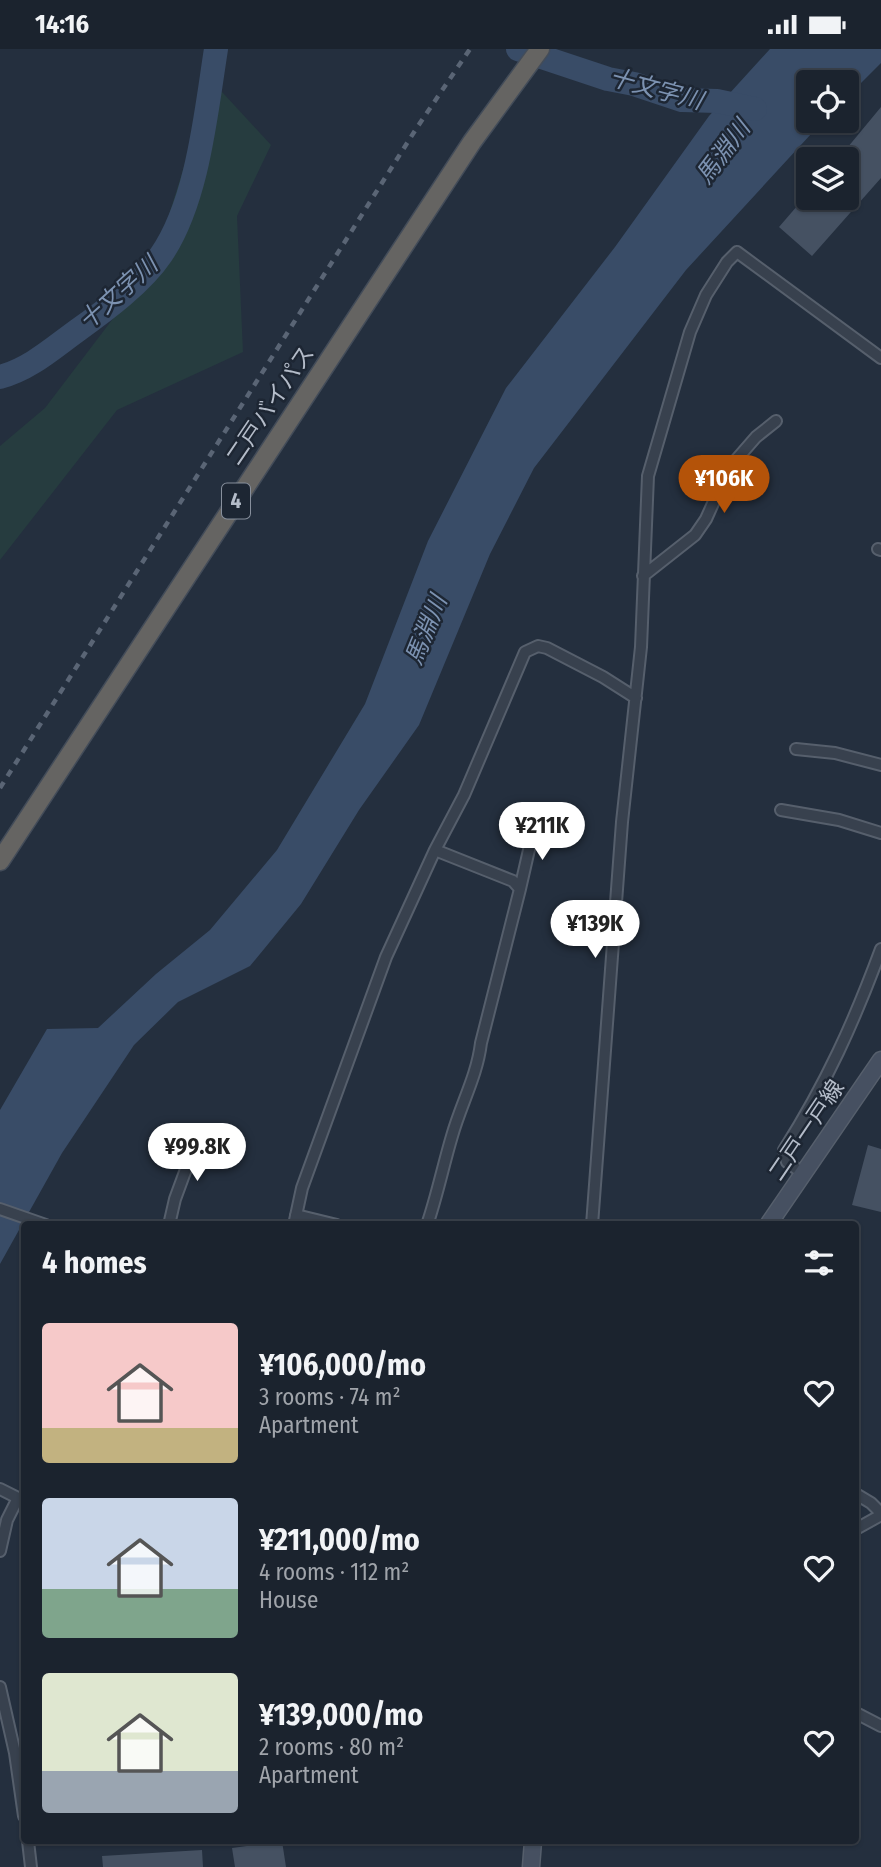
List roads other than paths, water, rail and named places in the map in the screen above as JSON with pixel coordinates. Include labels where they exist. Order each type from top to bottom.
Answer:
[{"type":"highway","name":"二戸バイパス","points":[[0,861],[472,142],[540,49]]},
{"type":"main road","name":"二戸一戸線","points":[[771,1221],[881,1060]]},
{"type":"main road","points":[[531,1867],[533,1844]]},
{"type":"street","points":[[592,1221],[622,822],[641,647],[648,476],[690,332],[706,295],[727,262],[737,252],[881,358]]},
{"type":"street","points":[[643,576],[695,535],[706,520],[729,468],[756,437],[776,421]]},
{"type":"street","points":[[295,1220],[302,1188],[386,957],[435,850],[464,795],[525,652],[538,646],[547,648],[603,677],[636,698]]},
{"type":"street","points":[[796,748],[835,753],[881,765]]},
{"type":"street","points":[[781,810],[839,820],[881,833]]},
{"type":"street","points":[[427,1221],[441,1184],[452,1136],[479,1063],[481,1043],[534,828]]},
{"type":"street","points":[[435,850],[513,881],[520,889]]},
{"type":"street","points":[[804,1174],[787,1162],[784,1150],[814,1104],[856,1016],[881,949]]},
{"type":"street","points":[[170,1221],[179,1187],[200,1134]]},
{"type":"street","points":[[0,1209],[34,1221]]},
{"type":"street","points":[[0,1489],[21,1499],[7,1520],[0,1551]]},
{"type":"street","points":[[859,1496],[871,1503],[881,1514],[859,1527]]},
{"type":"street","points":[[0,1687],[21,1794]]},
{"type":"street","points":[[859,1715],[881,1726]]},
{"type":"street","points":[[28,1844],[31,1867]]},
{"type":"water","name":"馬淵川","points":[[770,49],[881,49],[881,63],[859,85],[859,70],[796,70],[796,133],[812,133],[796,147],[796,150],[686,270],[534,468],[490,554],[419,725],[359,810],[301,904],[250,966],[178,1002],[134,1045],[62,1153],[24,1221],[21,1221],[21,1226],[0,1264],[0,1110],[47,1029],[98,1028],[156,974],[210,930],[277,850],[365,704],[428,541],[506,388],[615,247],[709,116]]},
{"type":"waterway","name":"十文字川","points":[[0,377],[31,363],[100,314],[134,286],[161,255],[174,233],[192,183],[204,128],[216,49]]},
{"type":"waterway","name":"十文字川","points":[[518,49],[682,100],[717,101],[755,109]]},
{"type":"railway","points":[[0,788],[416,129],[470,49]]}]
